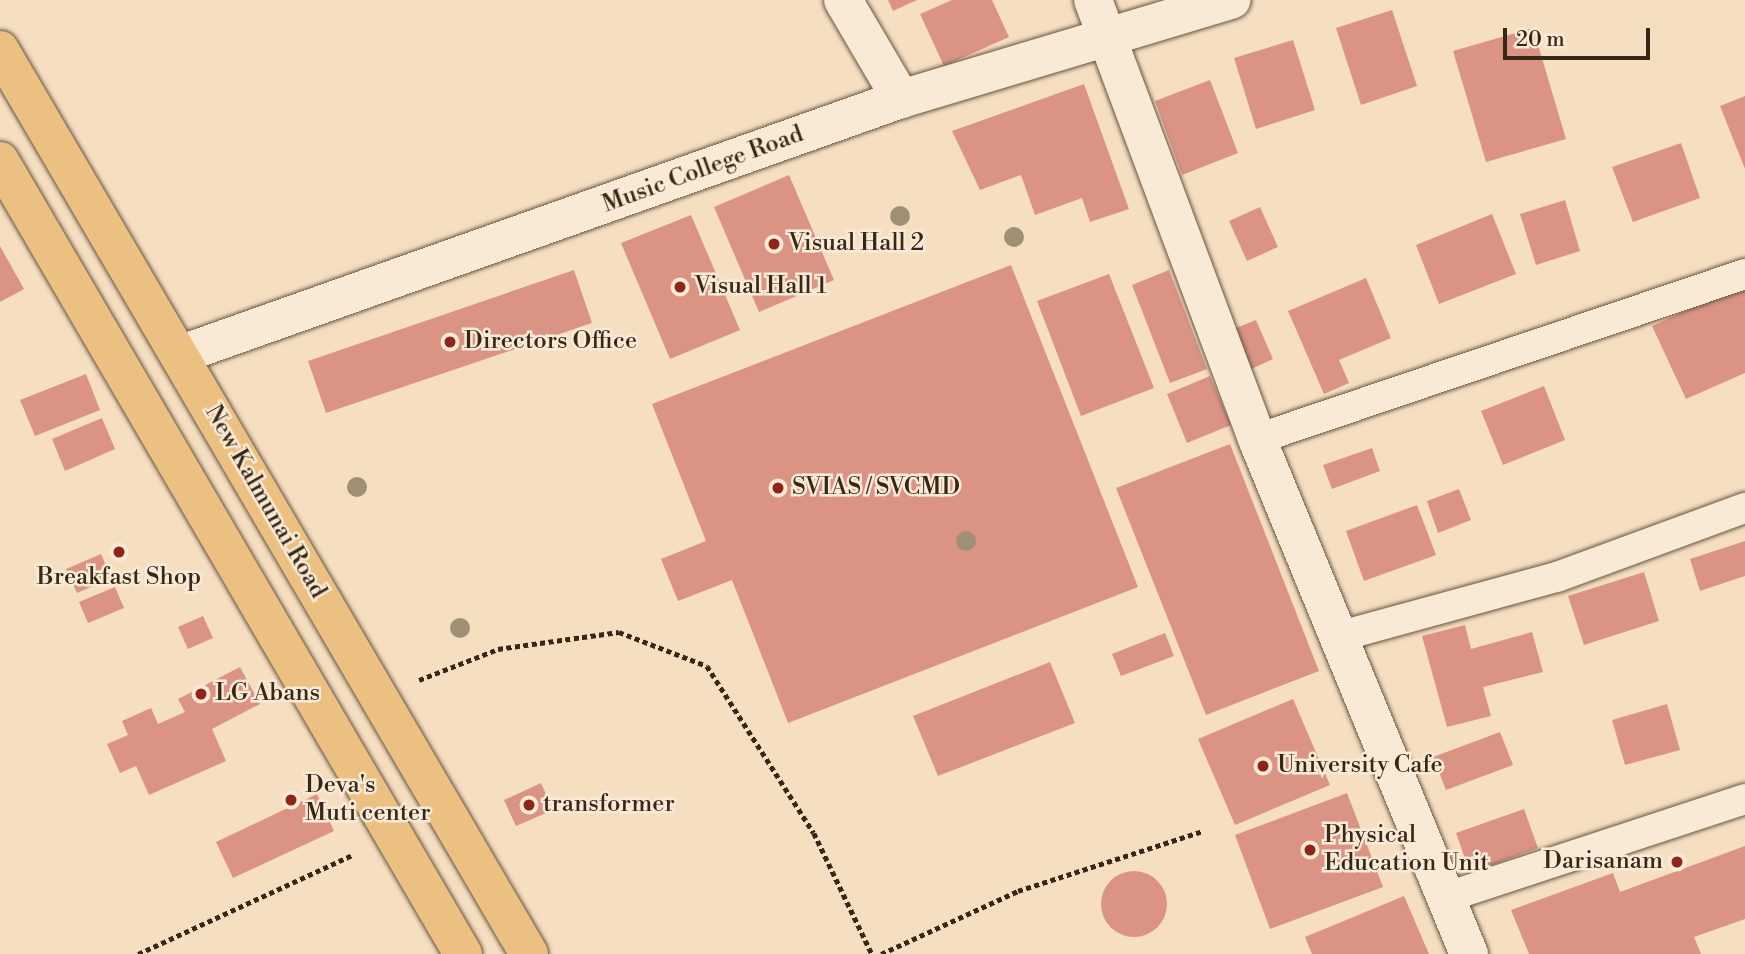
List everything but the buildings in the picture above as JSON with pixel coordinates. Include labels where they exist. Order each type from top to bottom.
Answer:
[{"type":"highway","name":"New Kalmunai Road","points":[[0,50],[529,954]]},
{"type":"highway","points":[[4,176],[463,954]]},
{"type":"street","points":[[843,0],[901,99]]},
{"type":"street","name":"Music College Road","points":[[179,355],[901,99],[1102,17],[1232,0]]},
{"type":"street","points":[[1102,17],[1257,439],[1469,954]]},
{"type":"lane","points":[[1257,439],[1745,274]]},
{"type":"lane","points":[[1337,637],[1557,577],[1745,508]]},
{"type":"lane","points":[[1447,897],[1745,799]]},
{"type":"path","points":[[380,699],[498,649],[619,632],[707,666],[814,833],[872,954]]},
{"type":"path","points":[[881,954],[1018,891],[1203,831]]},
{"type":"path","points":[[138,954],[394,835]]},
{"type":"place","name":"Visual Hall 2","points":[[774,244]]},
{"type":"place","name":"Visual Hall 1","points":[[680,287]]},
{"type":"place","name":"Directors Office","points":[[450,342]]},
{"type":"place","name":"SVIAS / SVCMD","points":[[778,488]]},
{"type":"place","name":"Breakfast Shop","points":[[119,552]]},
{"type":"place","name":"LG Abans","points":[[201,694]]},
{"type":"place","name":"University Cafe","points":[[1263,766]]},
{"type":"place","name":"Deva's Muti center","points":[[291,800]]},
{"type":"place","name":"transformer","points":[[529,805]]},
{"type":"place","name":"Physical Education Unit","points":[[1310,850]]},
{"type":"place","name":"Darisanam","points":[[1677,862]]}]
